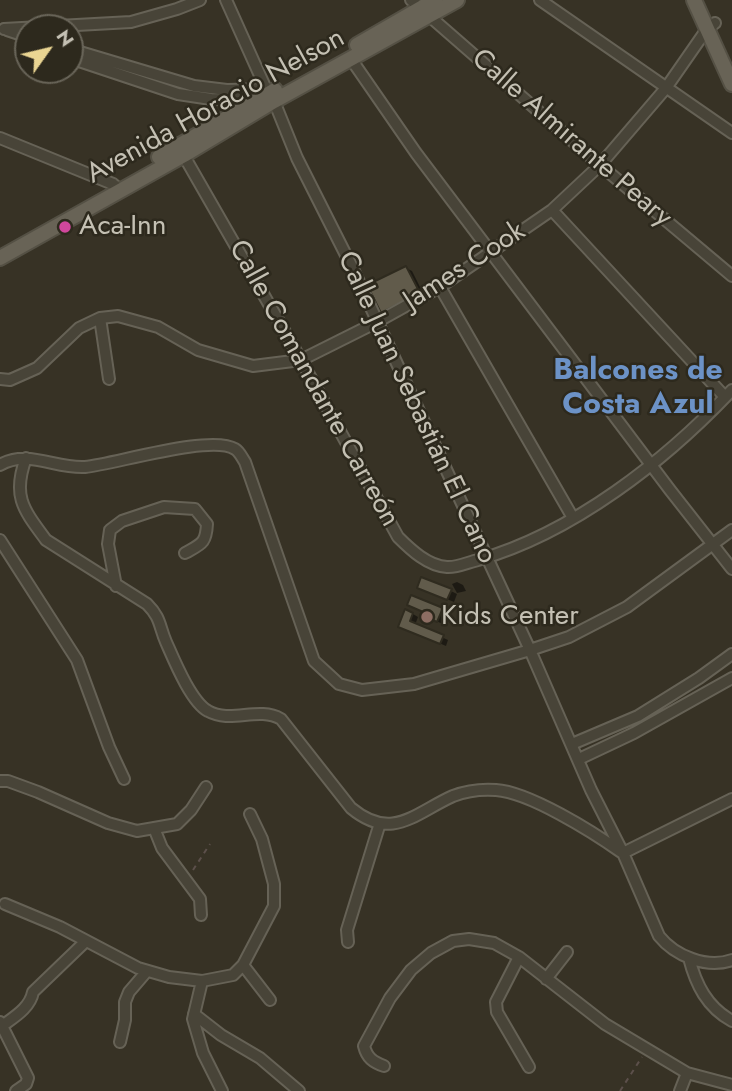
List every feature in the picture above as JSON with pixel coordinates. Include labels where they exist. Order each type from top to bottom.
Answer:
[{"type":"main road","name":"Avenida Horacio Nelson","points":[[0,246],[181,151],[265,98],[435,0]]},
{"type":"main road","name":"Avenida Horacio Nelson","points":[[265,98],[351,59],[420,8],[457,0]]},
{"type":"main road","points":[[694,0],[732,60]]},
{"type":"main road","points":[[704,0],[732,84]]},
{"type":"main road","name":"Avenida Horacio Nelson","points":[[0,258],[116,187]]},
{"type":"street","points":[[2,28],[131,22],[200,0]]},
{"type":"street","name":"Calle Juan Sebastián El Cano","points":[[226,0],[265,98],[377,323],[530,650],[579,759],[590,790],[623,853],[659,936],[665,944],[689,958]]},
{"type":"street","points":[[540,0],[732,133]]},
{"type":"street","name":"Calle Almirante Peary","points":[[420,8],[732,276]]},
{"type":"street","name":"James Cook","points":[[100,318],[118,316],[158,327],[198,350],[243,364],[253,366],[301,360],[377,323],[440,287],[552,211],[600,165],[666,88],[711,26]]},
{"type":"street","points":[[84,53],[194,86],[265,98]]},
{"type":"street","points":[[351,59],[416,153],[732,569]]},
{"type":"street","points":[[84,63],[178,94],[211,99],[265,98]]},
{"type":"street","points":[[0,138],[116,187]]},
{"type":"street","name":"Calle Comandante Carreón","points":[[181,151],[301,360],[398,537],[422,558],[436,565],[448,568],[485,558],[510,549],[573,518],[651,465],[729,394]]},
{"type":"street","points":[[552,211],[729,394]]},
{"type":"street","points":[[440,287],[573,518]]},
{"type":"street","points":[[0,379],[10,380],[37,368],[79,328],[100,318],[109,379]]},
{"type":"street","points":[[0,466],[8,461],[26,458],[85,467],[125,457],[204,446],[236,449],[245,462],[314,661],[339,684],[362,690],[414,684],[569,637],[627,607],[732,530]]},
{"type":"street","points":[[26,458],[18,488],[23,505],[35,526],[46,540],[148,604],[157,614],[165,639],[201,707],[222,717],[266,714],[281,719],[351,808],[362,817],[380,823],[399,823],[410,820],[454,796],[480,790],[508,791],[590,830],[623,853],[732,799]]},
{"type":"street","points":[[116,586],[108,544],[110,530],[122,521],[164,507],[195,509],[207,524],[207,538],[185,553]]},
{"type":"street","points":[[0,540],[77,660],[109,747],[124,779]]},
{"type":"street","points":[[572,744],[638,716],[732,654]]},
{"type":"street","points":[[579,759],[634,733],[732,678]]},
{"type":"street","points":[[0,781],[8,781],[108,823],[137,831],[177,824],[191,810],[206,787]]},
{"type":"street","points":[[5,904],[60,927],[148,971],[202,981],[233,975],[243,965],[274,906],[274,884],[268,860],[250,814]]},
{"type":"street","points":[[348,942],[347,930],[380,823]]},
{"type":"street","points":[[155,828],[162,848],[200,899],[201,915]]},
{"type":"street","points":[[384,1066],[372,1061],[364,1046],[400,982],[431,953],[453,941],[468,939],[494,943],[519,957],[605,1024],[687,1073],[732,1085]]},
{"type":"street","points":[[16,1091],[26,1084],[28,1078],[1,1024],[28,1006],[33,992],[86,941]]},
{"type":"street","points":[[546,979],[567,952]]},
{"type":"street","points":[[519,957],[496,1002],[496,1012],[529,1067]]},
{"type":"street","points":[[732,960],[708,962],[689,958],[696,983],[705,999],[722,1016],[732,1021]]},
{"type":"street","points":[[243,965],[271,1000]]},
{"type":"street","points":[[120,1042],[125,1020],[125,1002],[129,992],[148,971]]},
{"type":"street","points":[[202,981],[193,1019],[203,1053],[222,1091]]},
{"type":"street","points":[[194,1014],[221,1035],[260,1058],[299,1091]]},
{"type":"street","points":[[680,1091],[687,1073]]},
{"type":"path","points":[[186,879],[210,844]]},
{"type":"path","points":[[620,1091],[648,1049]]},
{"type":"building","points":[[406,266],[420,293],[381,313],[367,285]]},
{"type":"building","points":[[421,577],[452,589],[447,600],[417,588]]},
{"type":"building","points":[[411,595],[443,608],[437,622],[428,618],[430,615],[407,605]]},
{"type":"building","points":[[405,609],[413,613],[410,621],[444,635],[440,644],[398,627]]},
{"type":"place","name":"Aca-Inn","points":[[65,227]]},
{"type":"place","name":"Kids Center","points":[[427,617]]},
{"type":"district","name":"Balcones de Costa Azul","points":[[638,389]]}]
